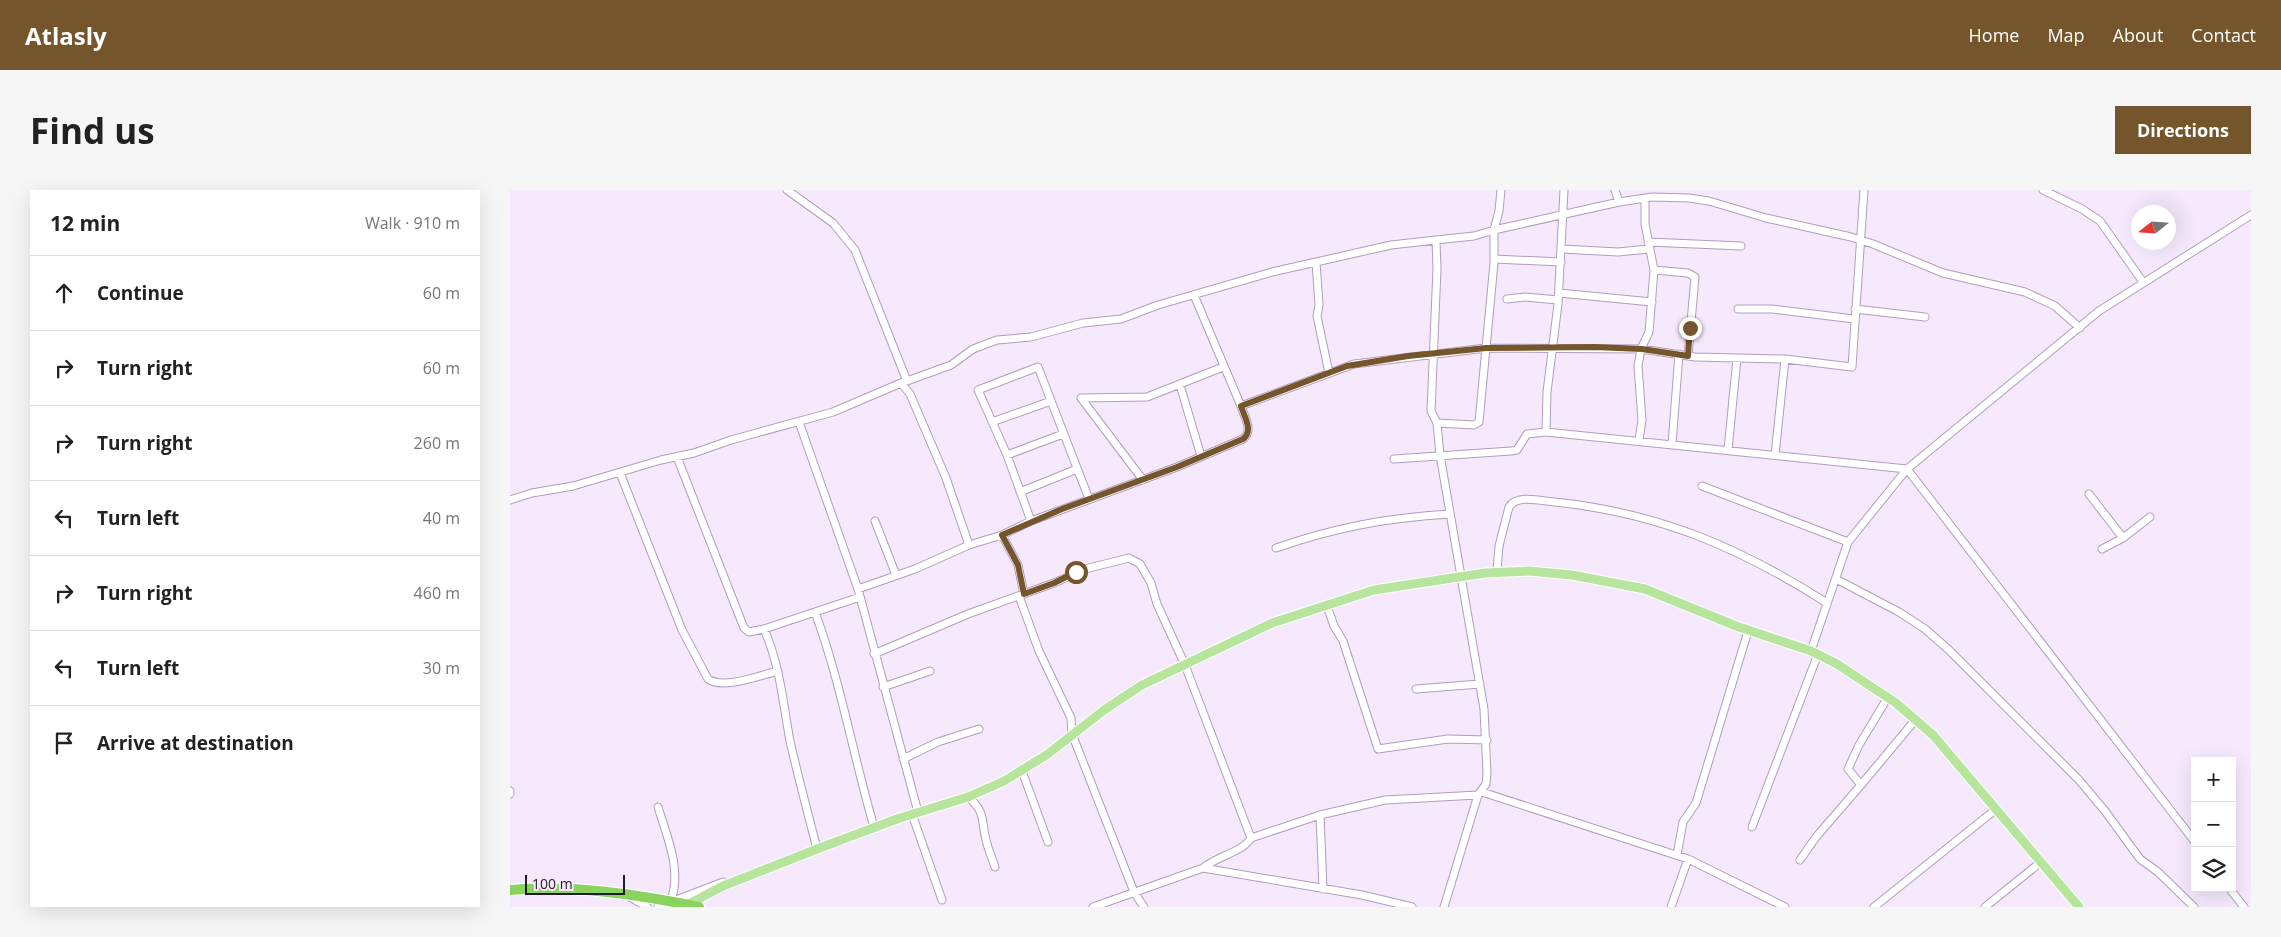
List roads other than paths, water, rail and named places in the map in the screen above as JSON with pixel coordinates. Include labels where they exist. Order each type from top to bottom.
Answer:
[{"type":"highway","points":[[510,890],[558,888],[624,893],[672,900],[699,907]]},
{"type":"main road","points":[[687,904],[723,886],[874,827],[968,797],[1022,771],[1104,710],[1142,685],[1264,627],[1374,590],[1497,571],[1529,571],[1572,575],[1626,584],[1661,594],[1748,631],[1814,653],[1888,697],[1916,719],[1951,755],[2077,906]]},
{"type":"street","points":[[787,190],[833,223],[855,250],[864,268],[904,382],[946,478],[969,545]]},
{"type":"street","points":[[1437,423],[1474,425],[1479,422],[1494,259],[1494,230],[1499,211],[1501,190]]},
{"type":"street","points":[[1546,432],[1562,249],[1561,216],[1564,190]]},
{"type":"street","points":[[1615,190],[1619,202]]},
{"type":"street","points":[[1241,406],[1347,366],[1370,361],[1486,348],[1642,349],[1688,356],[1785,359],[1852,367],[1864,190]]},
{"type":"street","points":[[2043,190],[2100,221],[2143,282]]},
{"type":"street","points":[[1639,440],[1642,420],[1638,366],[1649,332],[1654,270],[1649,246],[1645,198]]},
{"type":"street","points":[[510,500],[620,473],[656,461],[678,457],[799,422],[846,406],[864,397],[956,362],[973,349],[991,342],[1010,338],[1031,337],[1083,323],[1121,319],[1158,305],[1247,278],[1391,245],[1465,237],[1561,216],[1593,206],[1645,198],[1709,200],[1766,218],[1862,240],[1943,273],[2008,287],[2042,299],[2066,314],[2080,328]]},
{"type":"street","points":[[1752,827],[1814,653],[1848,542],[1907,469],[2099,311],[2251,215]]},
{"type":"street","points":[[1436,240],[1431,411],[1437,423],[1440,455],[1480,684],[1487,740],[1487,773],[1444,907]]},
{"type":"street","points":[[1562,249],[1618,252],[1649,246],[1742,246]]},
{"type":"street","points":[[1494,259],[1561,262]]},
{"type":"street","points":[[1316,262],[1319,305],[1317,316],[1329,373]]},
{"type":"street","points":[[1654,270],[1688,273],[1695,276],[1688,356]]},
{"type":"street","points":[[678,457],[744,628],[749,632],[764,629],[815,612],[896,575],[915,569],[969,545],[1002,535],[1031,521],[1143,480],[1247,436],[1249,430],[1241,406],[1194,295]]},
{"type":"street","points":[[1507,299],[1558,297],[1652,302]]},
{"type":"street","points":[[1738,309],[1772,309],[1854,319]]},
{"type":"street","points":[[1855,309],[1925,317]]},
{"type":"street","points":[[1672,444],[1679,354]]},
{"type":"street","points":[[1728,450],[1737,358]]},
{"type":"street","points":[[1775,454],[1785,359]]},
{"type":"street","points":[[1031,521],[1006,455],[978,390],[1016,375],[1038,367],[1089,499]]},
{"type":"street","points":[[1143,480],[1081,398],[1147,397],[1223,367]]},
{"type":"street","points":[[1180,385],[1201,456]]},
{"type":"street","points":[[992,422],[1051,401]]},
{"type":"street","points":[[799,422],[859,593],[903,758],[915,813],[942,900]]},
{"type":"street","points":[[1394,459],[1514,451],[1520,447],[1526,434],[1546,432],[1639,440],[1907,469],[2191,837]]},
{"type":"street","points":[[1006,455],[1063,434]]},
{"type":"street","points":[[1020,492],[1077,469]]},
{"type":"street","points":[[620,473],[682,630],[708,679],[712,682],[727,683],[778,671]]},
{"type":"street","points":[[1702,486],[1848,542]]},
{"type":"street","points":[[2089,494],[2123,538]]},
{"type":"street","points":[[1497,571],[1499,546],[1508,507],[1511,503],[1519,500],[1536,500],[1607,509],[1689,531],[1771,570],[1828,603]]},
{"type":"street","points":[[1276,548],[1344,527],[1399,518],[1450,514]]},
{"type":"street","points":[[2102,549],[2123,538],[2150,517]]},
{"type":"street","points":[[875,521],[896,575]]},
{"type":"street","points":[[1002,535],[1018,565],[1021,595],[1039,651],[1070,718],[1072,734],[1134,892],[1144,907]]},
{"type":"street","points":[[874,654],[968,614],[1054,583],[1085,569],[1118,560],[1134,560],[1145,572],[1157,604],[1185,665],[1251,838]]},
{"type":"street","points":[[1836,579],[1899,612],[1949,650],[2079,780],[2105,811],[2140,859],[2158,872],[2194,907]]},
{"type":"street","points":[[1327,606],[1334,626],[1343,641],[1378,749],[1448,739],[1487,740]]},
{"type":"street","points":[[815,612],[839,684],[860,778],[874,827]]},
{"type":"street","points":[[764,629],[778,671],[790,739],[817,849]]},
{"type":"street","points":[[1677,855],[1684,822],[1696,803],[1748,631]]},
{"type":"street","points":[[883,687],[930,671]]},
{"type":"street","points":[[1416,689],[1480,684]]},
{"type":"street","points":[[1861,785],[1848,769],[1858,745],[1888,697]]},
{"type":"street","points":[[1800,860],[1816,837],[1916,719]]},
{"type":"street","points":[[903,758],[938,742],[979,729]]},
{"type":"street","points":[[1022,771],[1048,842]]},
{"type":"street","points":[[1093,907],[1203,868],[1213,860],[1245,846],[1251,838],[1320,815],[1385,800],[1480,793],[1688,859],[1786,907]]},
{"type":"street","points":[[968,797],[976,804],[982,814],[985,840],[995,867]]},
{"type":"street","points":[[658,808],[676,874],[676,887],[672,900]]},
{"type":"street","points":[[1874,907],[1927,862],[1995,810]]},
{"type":"street","points":[[1320,815],[1323,889]]},
{"type":"street","points":[[658,907],[672,900],[797,857]]},
{"type":"street","points":[[1671,907],[1688,859]]},
{"type":"street","points":[[1985,907],[2041,862]]},
{"type":"street","points":[[1203,868],[1412,907]]},
{"type":"street","points":[[2232,892],[2244,907]]},
{"type":"street","points":[[624,893],[647,907]]}]
